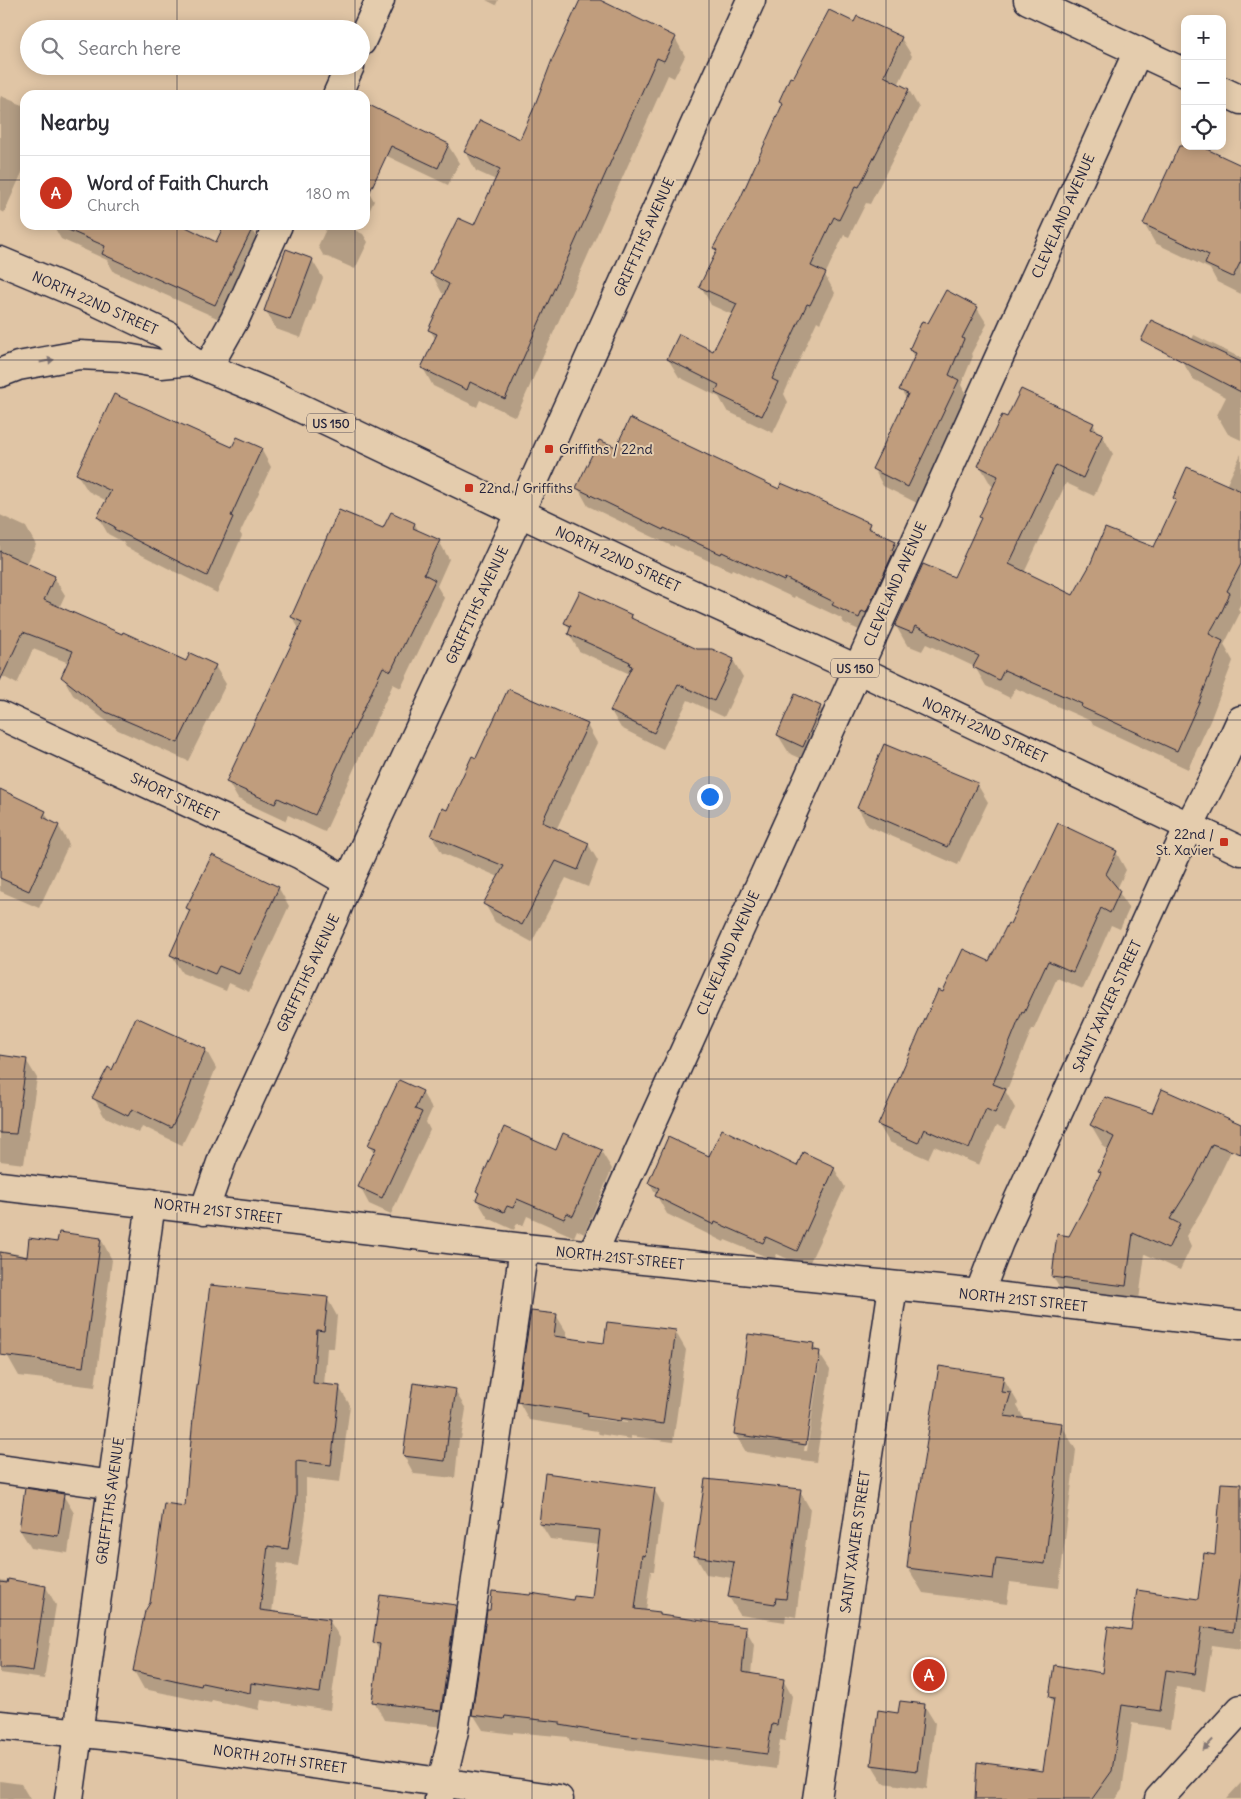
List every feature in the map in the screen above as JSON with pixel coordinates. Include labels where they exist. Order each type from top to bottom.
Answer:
[{"type":"street","points":[[370,22],[380,0]]},
{"type":"street","name":"GRIFFITHS AVENUE","points":[[204,1211],[223,1157],[520,512],[751,0]]},
{"type":"street","points":[[1028,0],[1181,71]]},
{"type":"street","name":"CLEVELAND AVENUE","points":[[592,1255],[1138,51]]},
{"type":"street","points":[[339,90],[346,75]]},
{"type":"street","points":[[1226,93],[1241,100]]},
{"type":"street","points":[[199,364],[235,318],[276,230]]},
{"type":"street","name":"NORTH 22ND STREET","points":[[0,261],[91,299],[166,335],[199,364],[273,395],[659,579],[857,669],[1241,851]]},
{"type":"street","name":"US 150","points":[[0,373],[18,366],[80,355],[121,357],[161,364],[199,364]]},
{"type":"street","name":"SHORT STREET","points":[[0,715],[301,855],[348,882]]},
{"type":"street","name":"SAINT XAVIER STREET","points":[[979,1294],[999,1242],[1189,826],[1241,720]]},
{"type":"street","name":"NORTH 21ST STREET","points":[[0,1186],[524,1248],[979,1294],[1241,1325]]},
{"type":"street","name":"GRIFFITHS AVENUE","points":[[69,1799],[151,1203]]},
{"type":"street","points":[[441,1790],[454,1732],[524,1248]]},
{"type":"street","name":"SAINT XAVIER STREET","points":[[816,1799],[893,1286]]},
{"type":"street","points":[[0,1469],[113,1485]]},
{"type":"street","points":[[1158,1799],[1241,1709]]},
{"type":"street","name":"NORTH 20TH STREET","points":[[0,1726],[132,1738],[441,1790],[559,1799]]},
{"type":"building","points":[[580,0],[600,0],[676,37],[664,61],[657,58],[505,399],[470,382],[467,390],[421,368],[437,334],[428,330],[449,284],[430,274],[458,218],[474,225],[500,169],[464,152],[480,120],[520,139],[552,60]]},
{"type":"building","points":[[829,10],[854,22],[857,16],[902,37],[884,76],[909,89],[859,187],[856,186],[839,220],[834,217],[811,266],[826,273],[810,305],[807,304],[772,379],[778,382],[762,416],[715,393],[719,385],[667,359],[679,334],[713,351],[737,304],[699,287],[717,250],[713,248],[740,199],[783,103],[779,101],[790,77],[793,78]]},
{"type":"building","points":[[370,105],[449,144],[438,168],[391,146],[370,191]]},
{"type":"building","points":[[1179,146],[1181,146],[1181,150],[1209,150],[1241,165],[1241,261],[1233,277],[1205,264],[1209,255],[1143,224]]},
{"type":"building","points":[[68,230],[192,230],[216,242],[222,230],[252,230],[215,305],[102,254],[105,246]]},
{"type":"building","points":[[286,249],[313,259],[290,320],[264,311]]},
{"type":"building","points":[[946,290],[978,307],[962,338],[964,339],[949,375],[959,380],[908,487],[872,469],[908,394],[899,390],[916,353],[909,350],[922,321],[928,323]]},
{"type":"building","points":[[1151,320],[1241,362],[1241,392],[1141,340]]},
{"type":"building","points":[[1021,389],[1094,423],[1091,429],[1103,434],[1083,478],[1056,465],[1009,564],[1073,595],[1090,565],[1105,528],[1154,547],[1176,500],[1173,498],[1187,467],[1241,491],[1241,564],[1227,591],[1230,593],[1222,611],[1209,634],[1223,641],[1177,751],[1081,707],[1082,704],[1004,670],[999,680],[973,667],[979,656],[915,626],[912,633],[895,626],[923,564],[954,577],[998,476],[978,466],[1002,415],[1007,417]]},
{"type":"building","points":[[114,394],[232,447],[237,437],[262,448],[231,516],[233,517],[207,576],[114,529],[115,527],[97,517],[111,491],[76,474]]},
{"type":"building","points":[[630,418],[779,489],[781,483],[870,523],[868,528],[896,541],[892,550],[894,551],[866,613],[862,611],[859,618],[832,605],[834,602],[785,578],[784,581],[722,552],[721,554],[664,528],[663,530],[576,488],[599,440],[616,447]]},
{"type":"building","points":[[339,510],[383,528],[391,512],[415,523],[413,528],[440,540],[424,574],[435,580],[391,671],[383,667],[315,815],[278,798],[275,804],[226,782],[302,622],[291,617]]},
{"type":"building","points":[[0,551],[55,576],[44,600],[122,634],[123,632],[186,661],[190,653],[216,665],[178,743],[106,712],[61,677],[73,651],[23,632],[0,681]]},
{"type":"building","points":[[580,591],[632,615],[631,618],[697,649],[712,649],[734,659],[714,701],[678,684],[654,733],[610,711],[632,666],[629,665],[630,662],[568,634],[571,626],[564,623]]},
{"type":"building","points":[[508,689],[588,724],[542,822],[589,843],[578,870],[556,861],[522,925],[483,904],[504,866],[431,836],[442,808],[447,810],[472,756],[476,758]]},
{"type":"building","points":[[795,694],[821,706],[803,747],[777,735]]},
{"type":"building","points":[[884,744],[978,783],[947,847],[857,808]]},
{"type":"building","points":[[0,789],[46,811],[43,817],[59,825],[29,891],[0,878]]},
{"type":"building","points":[[1058,823],[1117,851],[1106,874],[1120,891],[1110,913],[1101,908],[1073,972],[1048,961],[1024,1013],[1022,1012],[993,1084],[1006,1089],[995,1113],[986,1109],[969,1149],[924,1129],[918,1143],[878,1125],[938,990],[943,992],[963,949],[989,961],[1008,923],[1010,924]]},
{"type":"building","points":[[212,855],[279,887],[239,974],[219,966],[215,974],[170,955],[190,910],[186,908]]},
{"type":"building","points":[[136,1017],[206,1049],[186,1098],[171,1128],[132,1109],[128,1116],[92,1098],[108,1067],[112,1070]]},
{"type":"building","points":[[0,1055],[27,1059],[16,1134],[0,1133]]},
{"type":"building","points":[[399,1080],[423,1091],[415,1109],[422,1112],[382,1198],[358,1187],[376,1148],[368,1145]]},
{"type":"building","points":[[1162,1089],[1241,1124],[1241,1154],[1212,1144],[1194,1181],[1170,1219],[1180,1224],[1168,1249],[1133,1233],[1126,1286],[1052,1277],[1057,1234],[1069,1236],[1101,1172],[1098,1171],[1114,1137],[1090,1125],[1105,1097],[1152,1113]]},
{"type":"building","points":[[504,1127],[556,1150],[563,1133],[602,1150],[573,1216],[567,1213],[564,1219],[517,1199],[513,1208],[507,1206],[504,1212],[476,1200],[479,1193],[476,1191]]},
{"type":"building","points":[[722,1129],[797,1166],[803,1152],[835,1167],[797,1251],[766,1237],[763,1243],[715,1222],[714,1225],[655,1196],[659,1188],[648,1183],[668,1137],[709,1156]]},
{"type":"building","points":[[59,1232],[101,1238],[83,1367],[0,1355],[0,1252],[27,1257],[29,1238],[57,1242]]},
{"type":"building","points":[[210,1285],[328,1297],[324,1331],[317,1330],[313,1383],[340,1386],[331,1465],[296,1461],[296,1497],[288,1549],[268,1546],[260,1610],[330,1619],[320,1693],[251,1683],[250,1693],[202,1683],[201,1686],[133,1671],[145,1611],[150,1603],[164,1503],[185,1506],[193,1418]]},
{"type":"building","points":[[531,1311],[557,1314],[554,1336],[604,1343],[607,1322],[676,1330],[663,1424],[621,1418],[621,1421],[587,1416],[588,1413],[517,1402]]},
{"type":"building","points":[[748,1334],[814,1343],[813,1350],[820,1351],[806,1445],[734,1434]]},
{"type":"building","points":[[939,1366],[1004,1376],[1001,1392],[1011,1393],[1004,1416],[1062,1423],[1045,1564],[996,1558],[993,1579],[907,1568],[912,1522],[914,1522]]},
{"type":"building","points":[[413,1383],[456,1389],[445,1461],[403,1456]]},
{"type":"building","points":[[545,1473],[655,1488],[645,1556],[642,1555],[635,1609],[660,1612],[660,1615],[746,1627],[742,1672],[784,1679],[777,1725],[772,1724],[767,1754],[607,1733],[560,1725],[560,1722],[505,1716],[504,1719],[472,1715],[487,1610],[490,1610],[492,1591],[530,1595],[531,1593],[573,1600],[574,1596],[592,1598],[600,1530],[539,1524]]},
{"type":"building","points":[[705,1479],[801,1489],[786,1599],[776,1598],[775,1604],[728,1597],[734,1562],[694,1556]]},
{"type":"building","points":[[1221,1483],[1241,1484],[1241,1571],[1233,1632],[1202,1627],[1195,1674],[1166,1670],[1160,1711],[1122,1705],[1112,1771],[1092,1799],[975,1799],[977,1762],[1043,1771],[1054,1698],[1049,1697],[1054,1665],[1102,1673],[1108,1626],[1131,1630],[1137,1590],[1198,1599],[1204,1553],[1215,1555]]},
{"type":"building","points":[[25,1488],[64,1494],[58,1536],[19,1530]]},
{"type":"building","points":[[8,1579],[46,1586],[33,1671],[0,1668],[0,1582],[7,1583]]},
{"type":"building","points":[[380,1595],[456,1605],[441,1711],[372,1702],[380,1644],[373,1643]]},
{"type":"building","points":[[900,1701],[925,1704],[917,1771],[871,1765],[878,1710],[898,1713]]},
{"type":"place","name":"Griffiths / 22nd","points":[[549,449]]},
{"type":"place","name":"22nd / Griffiths","points":[[469,488]]},
{"type":"place","name":"22nd / St. Xavier","points":[[1224,842]]},
{"type":"place","name":"Word of Faith Church","points":[[929,1675]]}]
